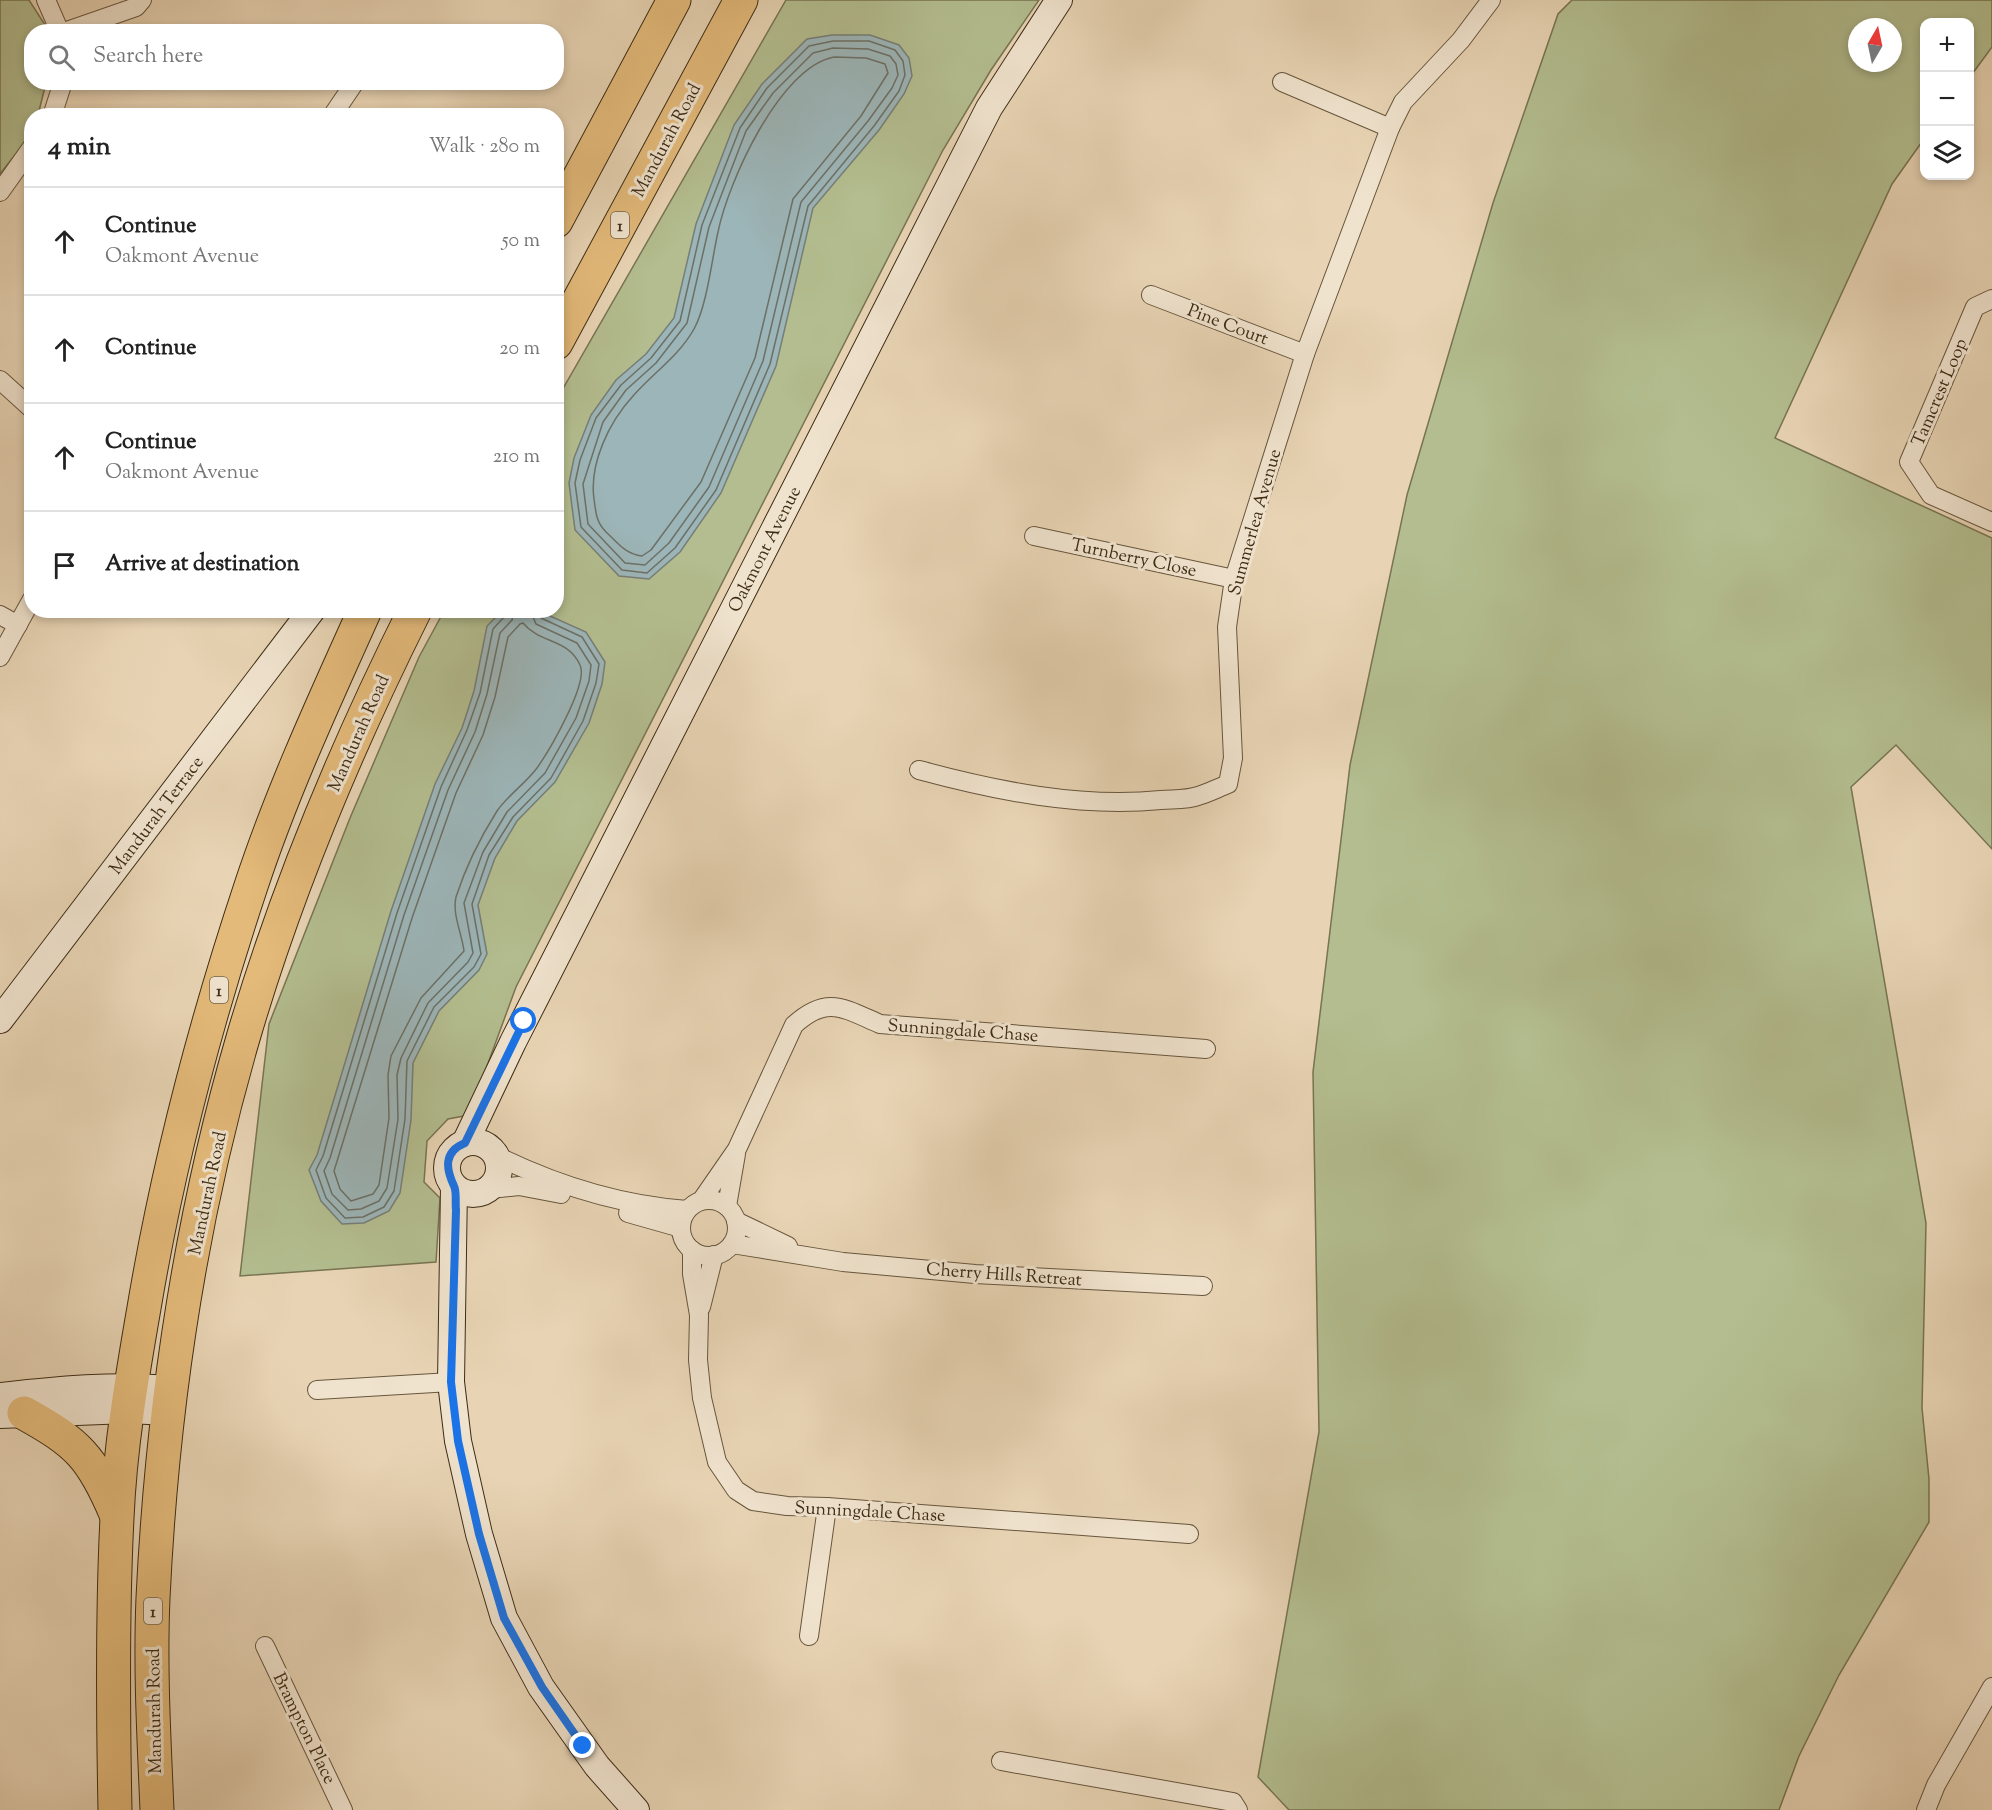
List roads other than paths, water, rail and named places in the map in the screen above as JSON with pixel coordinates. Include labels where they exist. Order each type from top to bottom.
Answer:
[{"type":"highway","points":[[564,206],[674,0]]},
{"type":"highway","name":"Mandurah Road","points":[[564,328],[741,0]]},
{"type":"highway","name":"1","points":[[115,1810],[112,1672],[117,1515],[129,1398],[161,1208],[211,1016],[251,885],[322,706],[361,618]]},
{"type":"highway","name":"Mandurah Road","points":[[157,1810],[152,1688],[153,1599],[170,1401],[202,1205],[247,1028],[311,842],[378,683],[411,618]]},
{"type":"highway","points":[[8,1408],[59,1433],[86,1456],[105,1487],[117,1515]]},
{"type":"street","points":[[46,0],[58,24]]},
{"type":"street","points":[[86,24],[136,7],[142,0]]},
{"type":"street","name":"Oakmont Avenue","points":[[465,1143],[513,1042],[989,108],[1059,0]]},
{"type":"street","name":"Summerlea Avenue","points":[[919,770],[972,784],[1080,800],[1111,802],[1196,797],[1227,784],[1233,758],[1227,627],[1234,579],[1305,354],[1390,128],[1403,102],[1461,39],[1491,0]]},
{"type":"street","points":[[1282,82],[1390,128]]},
{"type":"street","points":[[55,108],[60,90]]},
{"type":"street","points":[[337,108],[350,90]]},
{"type":"street","points":[[564,192],[614,111]]},
{"type":"street","points":[[0,192],[24,158]]},
{"type":"street","name":"Pine Court","points":[[1151,295],[1305,354]]},
{"type":"street","name":"Tamcrest Loop","points":[[1992,299],[1975,308],[1909,462],[1931,495],[1992,522]]},
{"type":"street","points":[[0,380],[24,401]]},
{"type":"street","name":"Turnberry Close","points":[[1034,536],[1234,579]]},
{"type":"street","points":[[0,657],[24,614]]},
{"type":"street","points":[[0,615],[18,625]]},
{"type":"street","name":"Mandurah Terrace","points":[[0,1020],[306,618]]},
{"type":"street","name":"Sunningdale Chase","points":[[694,1206],[737,1149],[794,1025],[811,1010],[826,1006],[851,1011],[880,1024],[1206,1049]]},
{"type":"street","points":[[455,1257],[486,1191],[499,1174],[484,1107]]},
{"type":"street","points":[[681,1228],[537,1188],[519,1186],[467,1194],[454,1187],[448,1178],[447,1162],[455,1148],[465,1143],[478,1142],[548,1179],[609,1198],[649,1207],[694,1206],[714,1200],[731,1213],[736,1233],[732,1244],[714,1255],[702,1255],[692,1250],[684,1240],[681,1228],[694,1206]]},
{"type":"street","name":"Sunningdale Chase","points":[[731,1213],[737,1149]]},
{"type":"street","points":[[454,1187],[455,1257],[451,1382],[458,1441],[471,1499],[504,1618],[542,1687],[597,1766],[636,1810]]},
{"type":"street","name":"Cherry Hills Retreat","points":[[731,1213],[806,1254]]},
{"type":"street","name":"Cherry Hills Retreat","points":[[732,1244],[806,1254],[843,1262],[964,1273],[1203,1286]]},
{"type":"street","name":"Sunningdale Chase","points":[[692,1250],[692,1274],[699,1315],[698,1360],[701,1389],[717,1462],[736,1490],[753,1501],[787,1506],[1189,1533]]},
{"type":"street","name":"Sunningdale Chase","points":[[699,1315],[714,1255]]},
{"type":"street","points":[[317,1390],[451,1382]]},
{"type":"street","points":[[8,1408],[129,1398],[170,1401]]},
{"type":"street","points":[[809,1636],[827,1507]]},
{"type":"street","name":"Brampton Place","points":[[265,1646],[343,1810]]},
{"type":"street","points":[[1926,1810],[1936,1785],[1989,1699]]},
{"type":"street","points":[[1001,1761],[1233,1802],[1238,1810]]},
{"type":"water","points":[[832,35],[870,35],[899,45],[909,58],[912,76],[904,94],[879,130],[813,208],[776,366],[721,493],[680,552],[649,579],[619,576],[575,530],[569,483],[574,458],[591,415],[616,380],[646,354],[674,318],[696,224],[734,125],[762,84],[807,39]]},
{"type":"water","points":[[495,618],[555,618],[586,632],[605,662],[602,684],[589,723],[555,782],[517,821],[495,858],[478,905],[487,954],[479,970],[439,1011],[413,1063],[411,1120],[400,1193],[389,1211],[364,1223],[342,1224],[321,1201],[309,1170],[317,1155],[391,911],[435,784],[462,728],[474,691],[487,626]]}]
